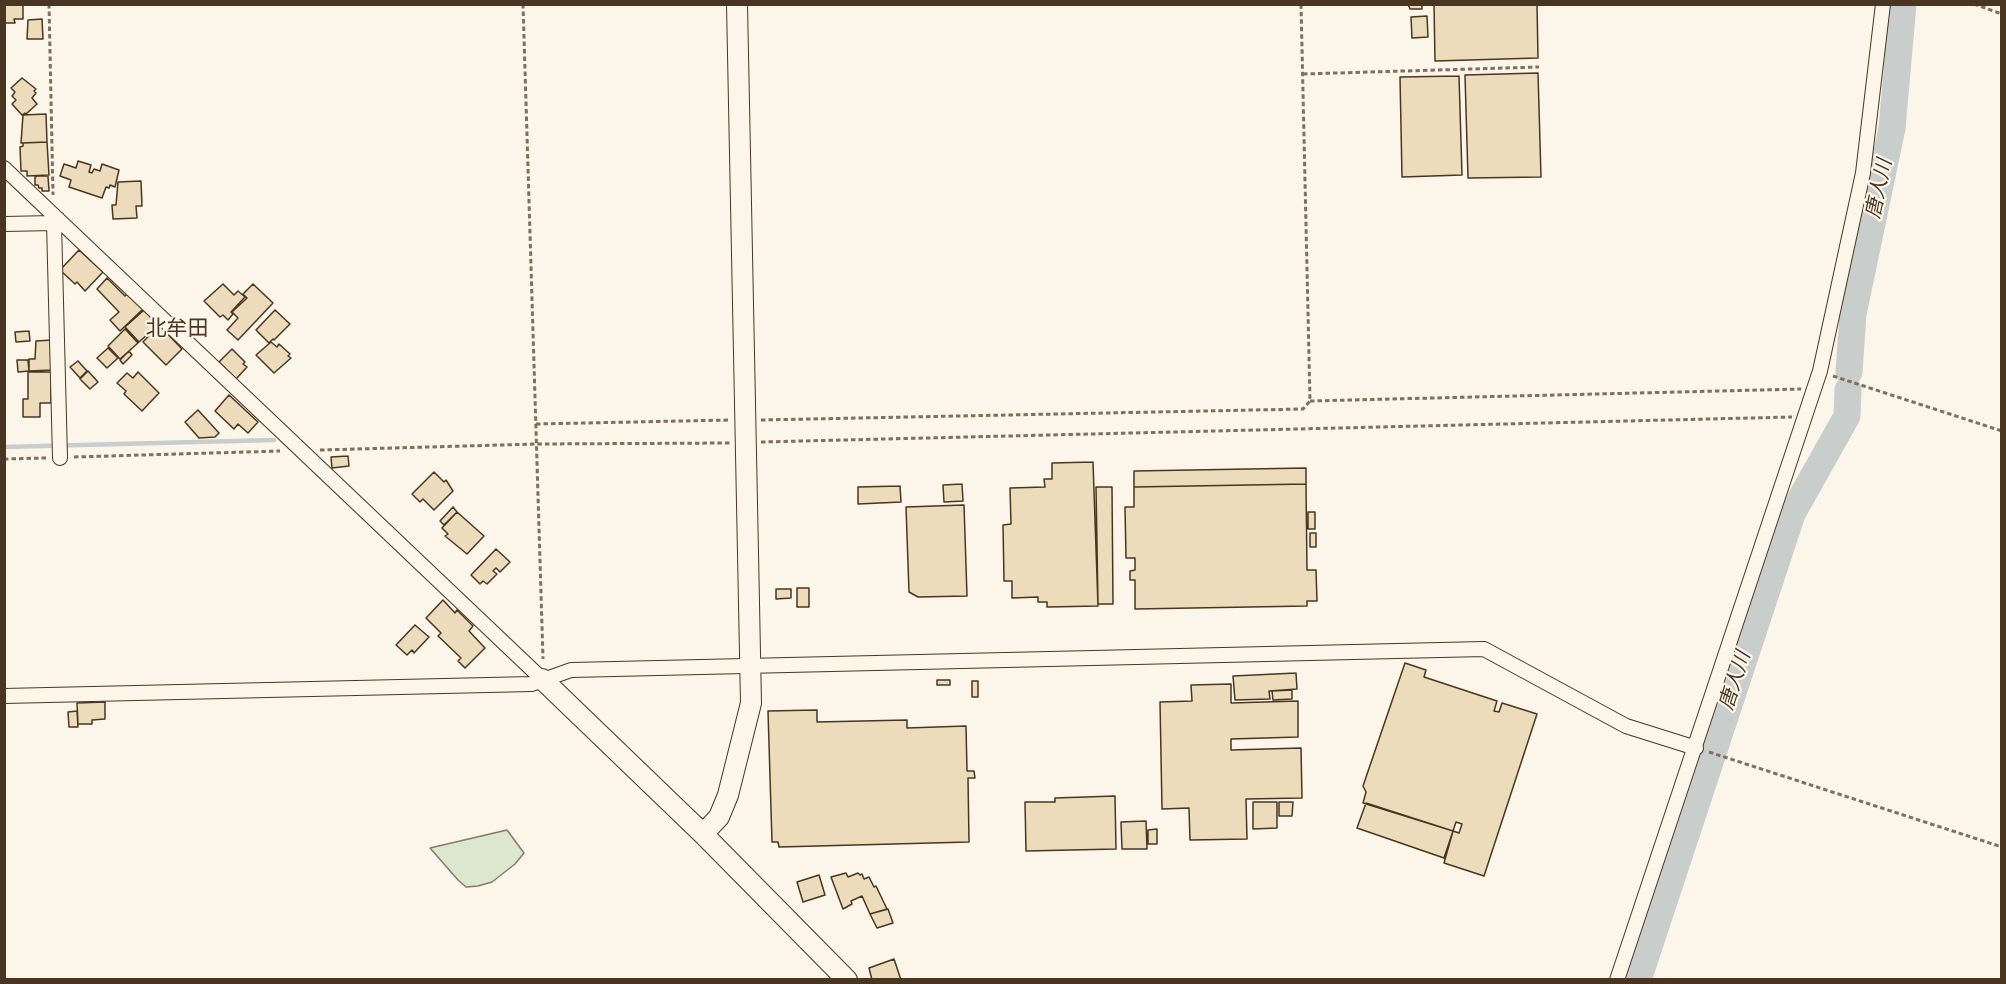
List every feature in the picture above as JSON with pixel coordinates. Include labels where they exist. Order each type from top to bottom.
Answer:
[{"type":"street","points":[[703,834],[719,817],[728,795],[751,703],[737,4]]},
{"type":"street","points":[[1617,980],[1699,749],[1820,371],[1863,173],[1883,4]]},
{"type":"street","points":[[4,168],[703,834],[847,980]]},
{"type":"street","points":[[4,224],[55,219]]},
{"type":"street","points":[[55,219],[60,452]]},
{"type":"street","points":[[4,696],[532,684],[571,670],[1484,649],[1626,726],[1699,749]]},
{"type":"path","points":[[49,4],[55,219]]},
{"type":"path","points":[[523,4],[543,641],[542,679]]},
{"type":"path","points":[[536,424],[1303,409],[1310,401],[1301,4]]},
{"type":"path","points":[[1974,4],[2001,14]]},
{"type":"path","points":[[1303,74],[1539,67]]},
{"type":"path","points":[[1820,371],[2001,431]]},
{"type":"path","points":[[1310,401],[1815,388]]},
{"type":"path","points":[[4,459],[60,452],[746,443],[1759,419],[1806,416]]},
{"type":"path","points":[[1699,749],[2001,847]]},
{"type":"green space","points":[[507,830],[524,853],[515,864],[492,882],[478,886],[466,887],[430,848]]},
{"type":"building","points":[[4,4],[23,4],[23,19],[14,19],[15,23],[4,23]]},
{"type":"building","points":[[1408,4],[1426,5],[1422,5],[1422,9],[1410,9]]},
{"type":"building","points":[[1434,4],[1537,4],[1538,58],[1435,61]]},
{"type":"building","points":[[1427,16],[1428,37],[1412,38],[1411,17]]},
{"type":"building","points":[[42,19],[43,39],[27,39],[28,20]]},
{"type":"building","points":[[1538,73],[1541,177],[1468,178],[1465,75]]},
{"type":"building","points":[[1459,76],[1462,175],[1402,177],[1400,77]]},
{"type":"building","points":[[22,78],[36,89],[32,98],[37,104],[22,115],[12,104],[16,100],[12,96],[15,92],[11,88]]},
{"type":"building","points":[[46,114],[47,142],[21,143],[23,115]]},
{"type":"building","points":[[47,142],[49,175],[27,176],[27,171],[21,171],[20,147],[23,143]]},
{"type":"building","points":[[78,161],[91,165],[89,172],[92,173],[94,169],[100,171],[102,164],[119,170],[115,187],[110,185],[109,188],[106,187],[102,198],[69,187],[71,180],[60,176],[64,164],[76,168]]},
{"type":"building","points":[[37,176],[48,176],[49,191],[42,191],[42,188],[35,185]]},
{"type":"building","points":[[141,181],[142,206],[136,206],[137,218],[113,219],[112,205],[116,205],[118,182]]},
{"type":"building","points":[[79,250],[103,272],[85,291],[60,270]]},
{"type":"building","points":[[107,278],[125,296],[128,293],[143,309],[120,331],[110,320],[119,312],[97,289]]},
{"type":"building","points":[[223,284],[234,295],[238,291],[245,297],[231,312],[233,314],[228,320],[223,315],[220,317],[204,301]]},
{"type":"building","points":[[253,284],[273,303],[238,340],[227,330],[238,318],[232,312],[247,298],[243,294]]},
{"type":"building","points":[[144,310],[158,325],[139,342],[125,327]]},
{"type":"building","points":[[275,310],[290,324],[269,343],[256,330]]},
{"type":"building","points":[[159,325],[182,349],[166,365],[143,342]]},
{"type":"building","points":[[125,329],[138,343],[120,359],[108,346]]},
{"type":"building","points":[[29,331],[30,341],[16,342],[15,332]]},
{"type":"building","points":[[52,340],[53,370],[29,371],[29,359],[35,359],[36,341]]},
{"type":"building","points":[[271,342],[277,347],[279,344],[290,354],[288,356],[291,358],[274,373],[256,355]]},
{"type":"building","points":[[108,348],[118,358],[107,368],[97,358]]},
{"type":"building","points":[[232,349],[247,367],[236,379],[219,362]]},
{"type":"building","points":[[129,351],[132,355],[123,364],[120,360]]},
{"type":"building","points":[[17,360],[28,360],[29,371],[18,372]]},
{"type":"building","points":[[78,361],[87,371],[80,378],[70,367]]},
{"type":"building","points":[[88,371],[98,382],[90,389],[80,379]]},
{"type":"building","points":[[28,372],[51,372],[53,375],[54,388],[51,388],[51,403],[40,403],[40,417],[23,417],[23,399],[28,399]]},
{"type":"building","points":[[138,372],[159,393],[142,411],[124,394],[126,391],[117,383],[127,373],[133,378]]},
{"type":"building","points":[[229,395],[258,422],[248,433],[238,424],[234,429],[215,411]]},
{"type":"building","points":[[198,410],[219,433],[215,437],[199,438],[185,422]]},
{"type":"building","points":[[348,456],[349,466],[332,468],[331,457]]},
{"type":"building","points":[[1093,462],[1098,606],[1047,607],[1047,602],[1038,602],[1038,597],[1012,598],[1012,581],[1004,581],[1003,525],[1011,524],[1010,488],[1045,487],[1044,479],[1052,479],[1052,463]]},
{"type":"building","points":[[1306,468],[1306,484],[1134,487],[1134,471]]},
{"type":"building","points":[[434,472],[444,482],[446,480],[453,491],[434,510],[423,499],[420,502],[412,494]]},
{"type":"building","points":[[962,484],[963,501],[944,502],[943,485]]},
{"type":"building","points":[[1306,484],[1307,570],[1316,570],[1317,601],[1307,601],[1307,606],[1135,609],[1135,580],[1130,580],[1130,571],[1135,570],[1135,558],[1126,558],[1125,507],[1134,507],[1134,487]]},
{"type":"building","points":[[900,486],[901,502],[858,504],[858,487]]},
{"type":"building","points":[[1096,487],[1112,487],[1113,604],[1098,604]]},
{"type":"building","points":[[964,505],[967,596],[918,597],[909,592],[906,507]]},
{"type":"building","points":[[453,507],[457,512],[444,525],[440,521]]},
{"type":"building","points":[[457,512],[484,536],[467,554],[445,536],[448,534],[442,528]]},
{"type":"building","points":[[1308,512],[1315,512],[1315,529],[1308,529]]},
{"type":"building","points":[[1310,533],[1316,533],[1316,547],[1310,547]]},
{"type":"building","points":[[496,549],[510,562],[500,572],[496,568],[493,571],[497,574],[487,584],[483,581],[480,584],[471,575]]},
{"type":"building","points":[[797,588],[809,588],[809,607],[797,607]]},
{"type":"building","points":[[776,589],[791,589],[791,598],[776,599]]},
{"type":"building","points":[[443,600],[455,613],[457,610],[473,626],[469,631],[485,648],[465,668],[458,661],[461,658],[438,636],[441,633],[426,618]]},
{"type":"building","points":[[415,625],[429,637],[414,653],[412,650],[407,655],[396,645]]},
{"type":"building","points":[[1405,663],[1426,670],[1424,677],[1497,701],[1494,711],[1499,712],[1502,703],[1537,714],[1484,876],[1444,863],[1453,831],[1363,803],[1366,792],[1363,786]],"holes":[[[1456,822],[1462,824],[1459,833],[1453,831]]]},
{"type":"building","points":[[1296,673],[1297,689],[1269,691],[1270,699],[1235,700],[1233,676]]},
{"type":"building","points":[[937,680],[950,680],[950,685],[937,685]]},
{"type":"building","points":[[972,681],[978,681],[978,697],[972,697]]},
{"type":"building","points":[[1231,684],[1231,703],[1298,701],[1298,737],[1231,739],[1231,750],[1301,748],[1302,798],[1246,799],[1247,839],[1190,840],[1189,808],[1162,809],[1160,702],[1192,701],[1191,685]]},
{"type":"building","points":[[1292,690],[1292,699],[1273,700],[1272,691]]},
{"type":"building","points":[[105,702],[105,719],[92,720],[92,724],[78,724],[77,703]]},
{"type":"building","points":[[817,710],[817,722],[907,720],[907,728],[966,726],[967,771],[974,771],[975,778],[968,778],[969,842],[779,847],[778,842],[772,842],[768,711]]},
{"type":"building","points":[[77,711],[78,727],[69,727],[68,712]]},
{"type":"building","points":[[1115,796],[1116,849],[1026,851],[1025,802],[1055,802],[1055,798]]},
{"type":"building","points":[[1253,802],[1277,802],[1277,828],[1253,829]]},
{"type":"building","points":[[1279,802],[1293,802],[1292,816],[1279,816]]},
{"type":"building","points":[[1366,803],[1453,831],[1444,858],[1357,828]]},
{"type":"building","points":[[1146,821],[1147,849],[1122,849],[1121,822]]},
{"type":"building","points":[[1157,829],[1157,844],[1148,844],[1148,830]]},
{"type":"building","points":[[846,873],[848,877],[858,873],[862,874],[864,879],[869,877],[887,909],[870,914],[862,896],[851,901],[852,904],[843,909],[831,877]]},
{"type":"building","points":[[819,875],[825,895],[803,902],[797,882]]},
{"type":"building","points":[[888,909],[893,923],[877,928],[870,914]]},
{"type":"building","points":[[894,959],[901,980],[872,980],[869,968]]},
{"type":"waterway","name":"唐人川","points":[[1849,372],[1853,314],[1892,128],[1903,4]]},
{"type":"waterway","name":"唐人川","points":[[1638,980],[1792,514],[1847,416],[1848,390]]},
{"type":"waterway","points":[[4,447],[274,440]]},
{"type":"district","name":"北牟田","points":[[177,330]]}]
